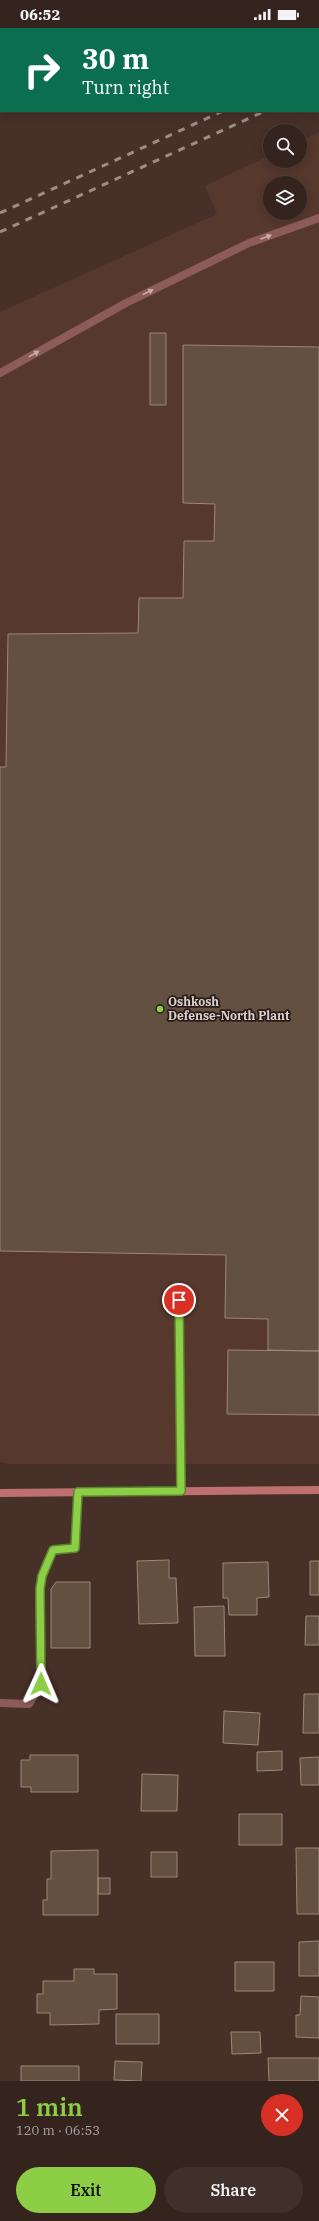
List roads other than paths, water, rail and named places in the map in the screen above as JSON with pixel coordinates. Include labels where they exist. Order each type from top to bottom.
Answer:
[{"type":"street","points":[[0,1493],[319,1490]]},
{"type":"lane","points":[[0,373],[126,303],[248,243],[319,218]]},
{"type":"lane","points":[[179,1300],[181,1491]]},
{"type":"lane","points":[[0,1703],[28,1704],[41,1684],[39,1602],[42,1576],[53,1550],[75,1548],[78,1492]]},
{"type":"railway","points":[[0,213],[221,112]]},
{"type":"railway","points":[[0,232],[263,112]]},
{"type":"place","name":"Oshkosh Defense-North Plant","points":[[160,1009]]}]
